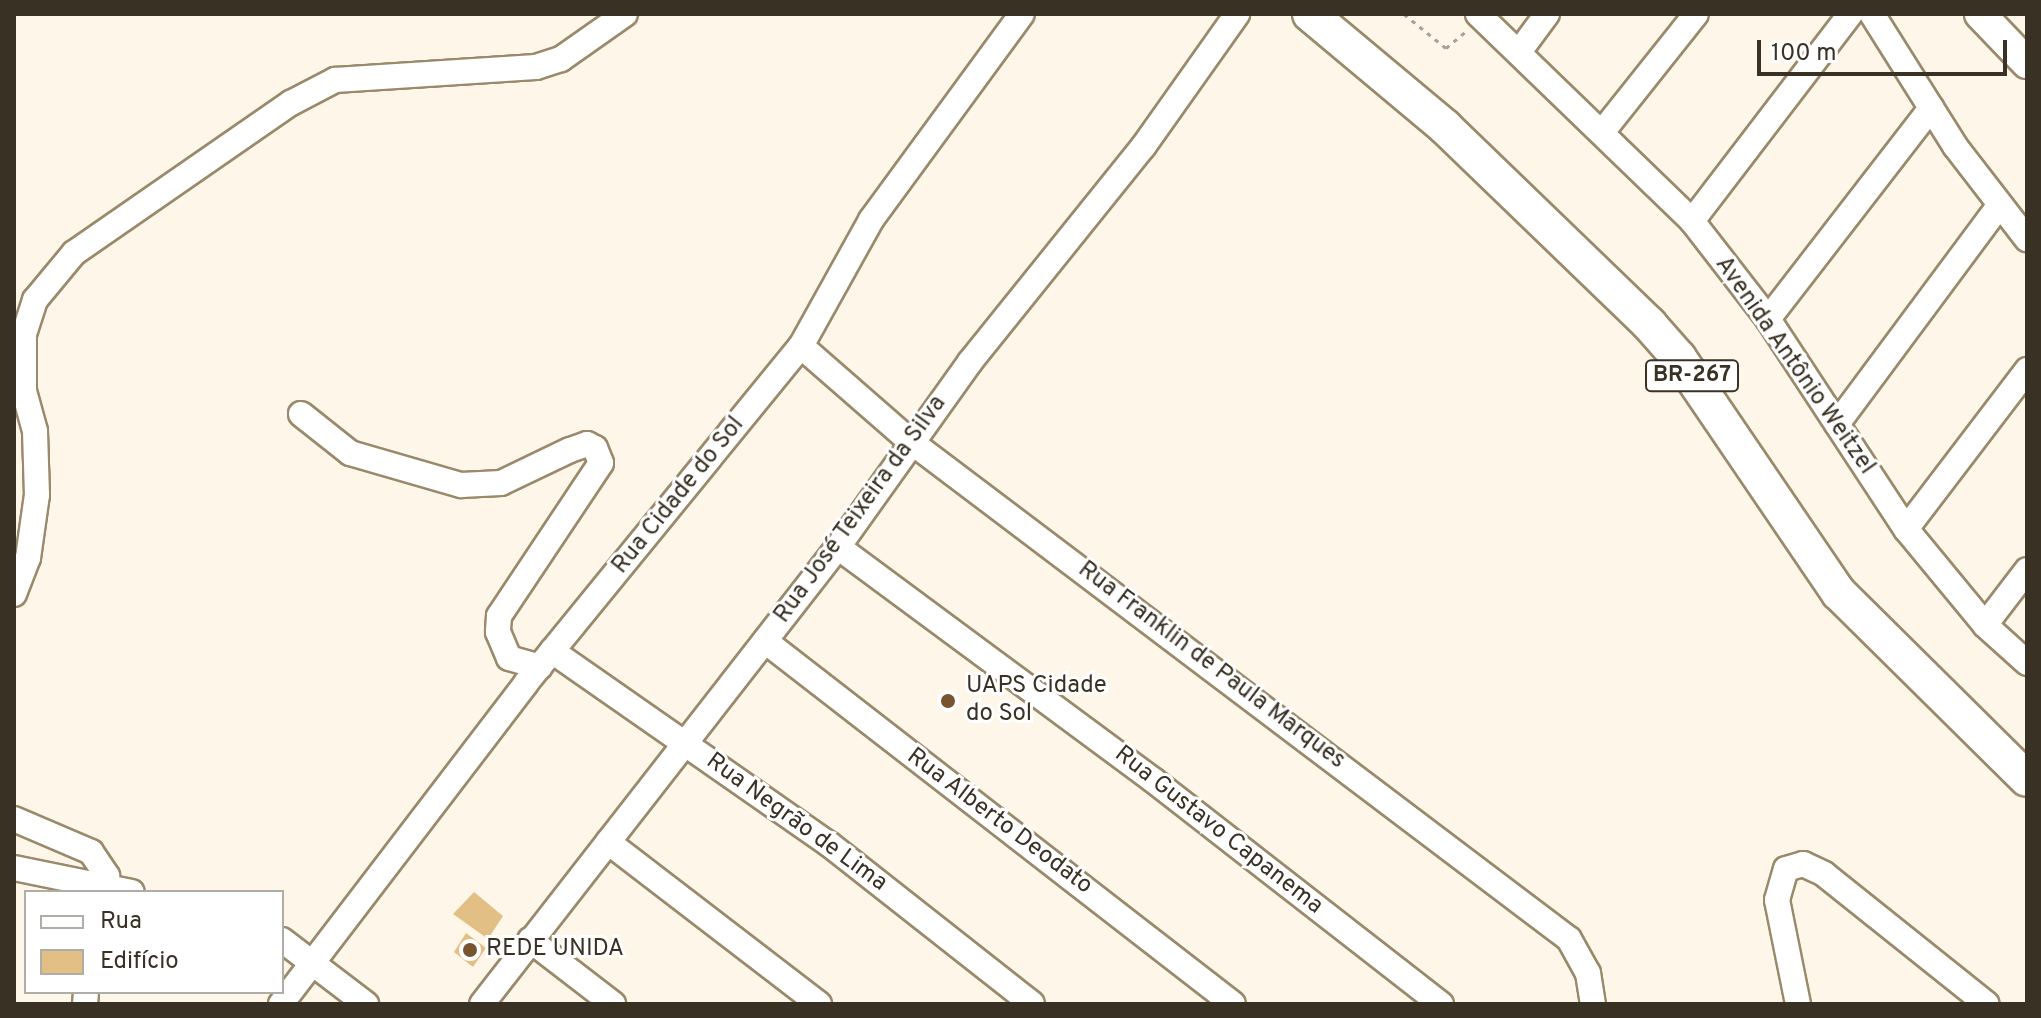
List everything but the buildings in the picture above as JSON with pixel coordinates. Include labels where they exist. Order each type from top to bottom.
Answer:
[{"type":"highway","name":"BR-267","points":[[1310,14],[1445,127],[1615,288],[1679,358],[1839,593],[2027,779]]},
{"type":"highway","name":"BR-267","points":[[1341,14],[1453,108],[1653,302],[1689,343],[1869,595],[1932,668],[2027,755]]},
{"type":"main road","points":[[1980,14],[2027,63]]},
{"type":"street","points":[[14,594],[28,558],[37,495],[35,431],[24,391],[24,334],[35,300],[74,253],[291,103],[335,80],[536,67],[561,59],[625,14]]},
{"type":"street","name":"Rua Cidade do Sol","points":[[281,1004],[546,659],[801,346],[871,220],[1022,14]]},
{"type":"street","name":"Rua José Teixeira da Silva","points":[[482,1004],[838,547],[910,441],[1143,147],[1237,14]]},
{"type":"street","name":"Avenida Antônio Weitzel","points":[[1478,14],[1603,131],[1692,221],[1768,319],[1906,529],[1985,625],[2027,663]]},
{"type":"street","points":[[1519,52],[1547,14]]},
{"type":"street","points":[[1603,131],[1696,14]]},
{"type":"street","points":[[1692,221],[1850,14]]},
{"type":"street","points":[[1872,14],[1931,108],[1999,206],[2027,239]]},
{"type":"street","points":[[1768,319],[1931,108]]},
{"type":"street","points":[[1837,424],[1999,206]]},
{"type":"street","name":"Rua Franklin de Paula Marques","points":[[801,346],[910,441],[1569,939],[1588,973],[1593,1004]]},
{"type":"street","points":[[1906,529],[2027,370]]},
{"type":"street","name":"Rua Negrão de Lima","points":[[301,414],[350,453],[461,485],[501,483],[570,450],[587,444],[595,448],[601,463],[499,616],[498,632],[509,658],[546,659],[685,742],[829,844],[1032,1004]]},
{"type":"street","name":"Rua Gustavo Capanema","points":[[838,547],[1153,780],[1441,1004]]},
{"type":"street","points":[[1985,625],[2027,570]]},
{"type":"street","name":"Rua Alberto Deodato","points":[[765,641],[1233,1004]]},
{"type":"street","points":[[14,819],[91,852],[107,876],[99,890],[14,868]]},
{"type":"street","points":[[608,842],[819,1004]]},
{"type":"street","points":[[1798,1004],[1777,900],[1786,869],[1803,864],[1824,874],[1987,1004]]},
{"type":"street","points":[[530,940],[613,1004]]},
{"type":"street","points":[[284,942],[366,1004]]},
{"type":"path","points":[[1404,14],[1446,48],[1478,14]]},
{"type":"place","name":"UAPS Cidade do Sol","points":[[948,701]]},
{"type":"place","name":"REDE UNIDA","points":[[470,950]]}]
